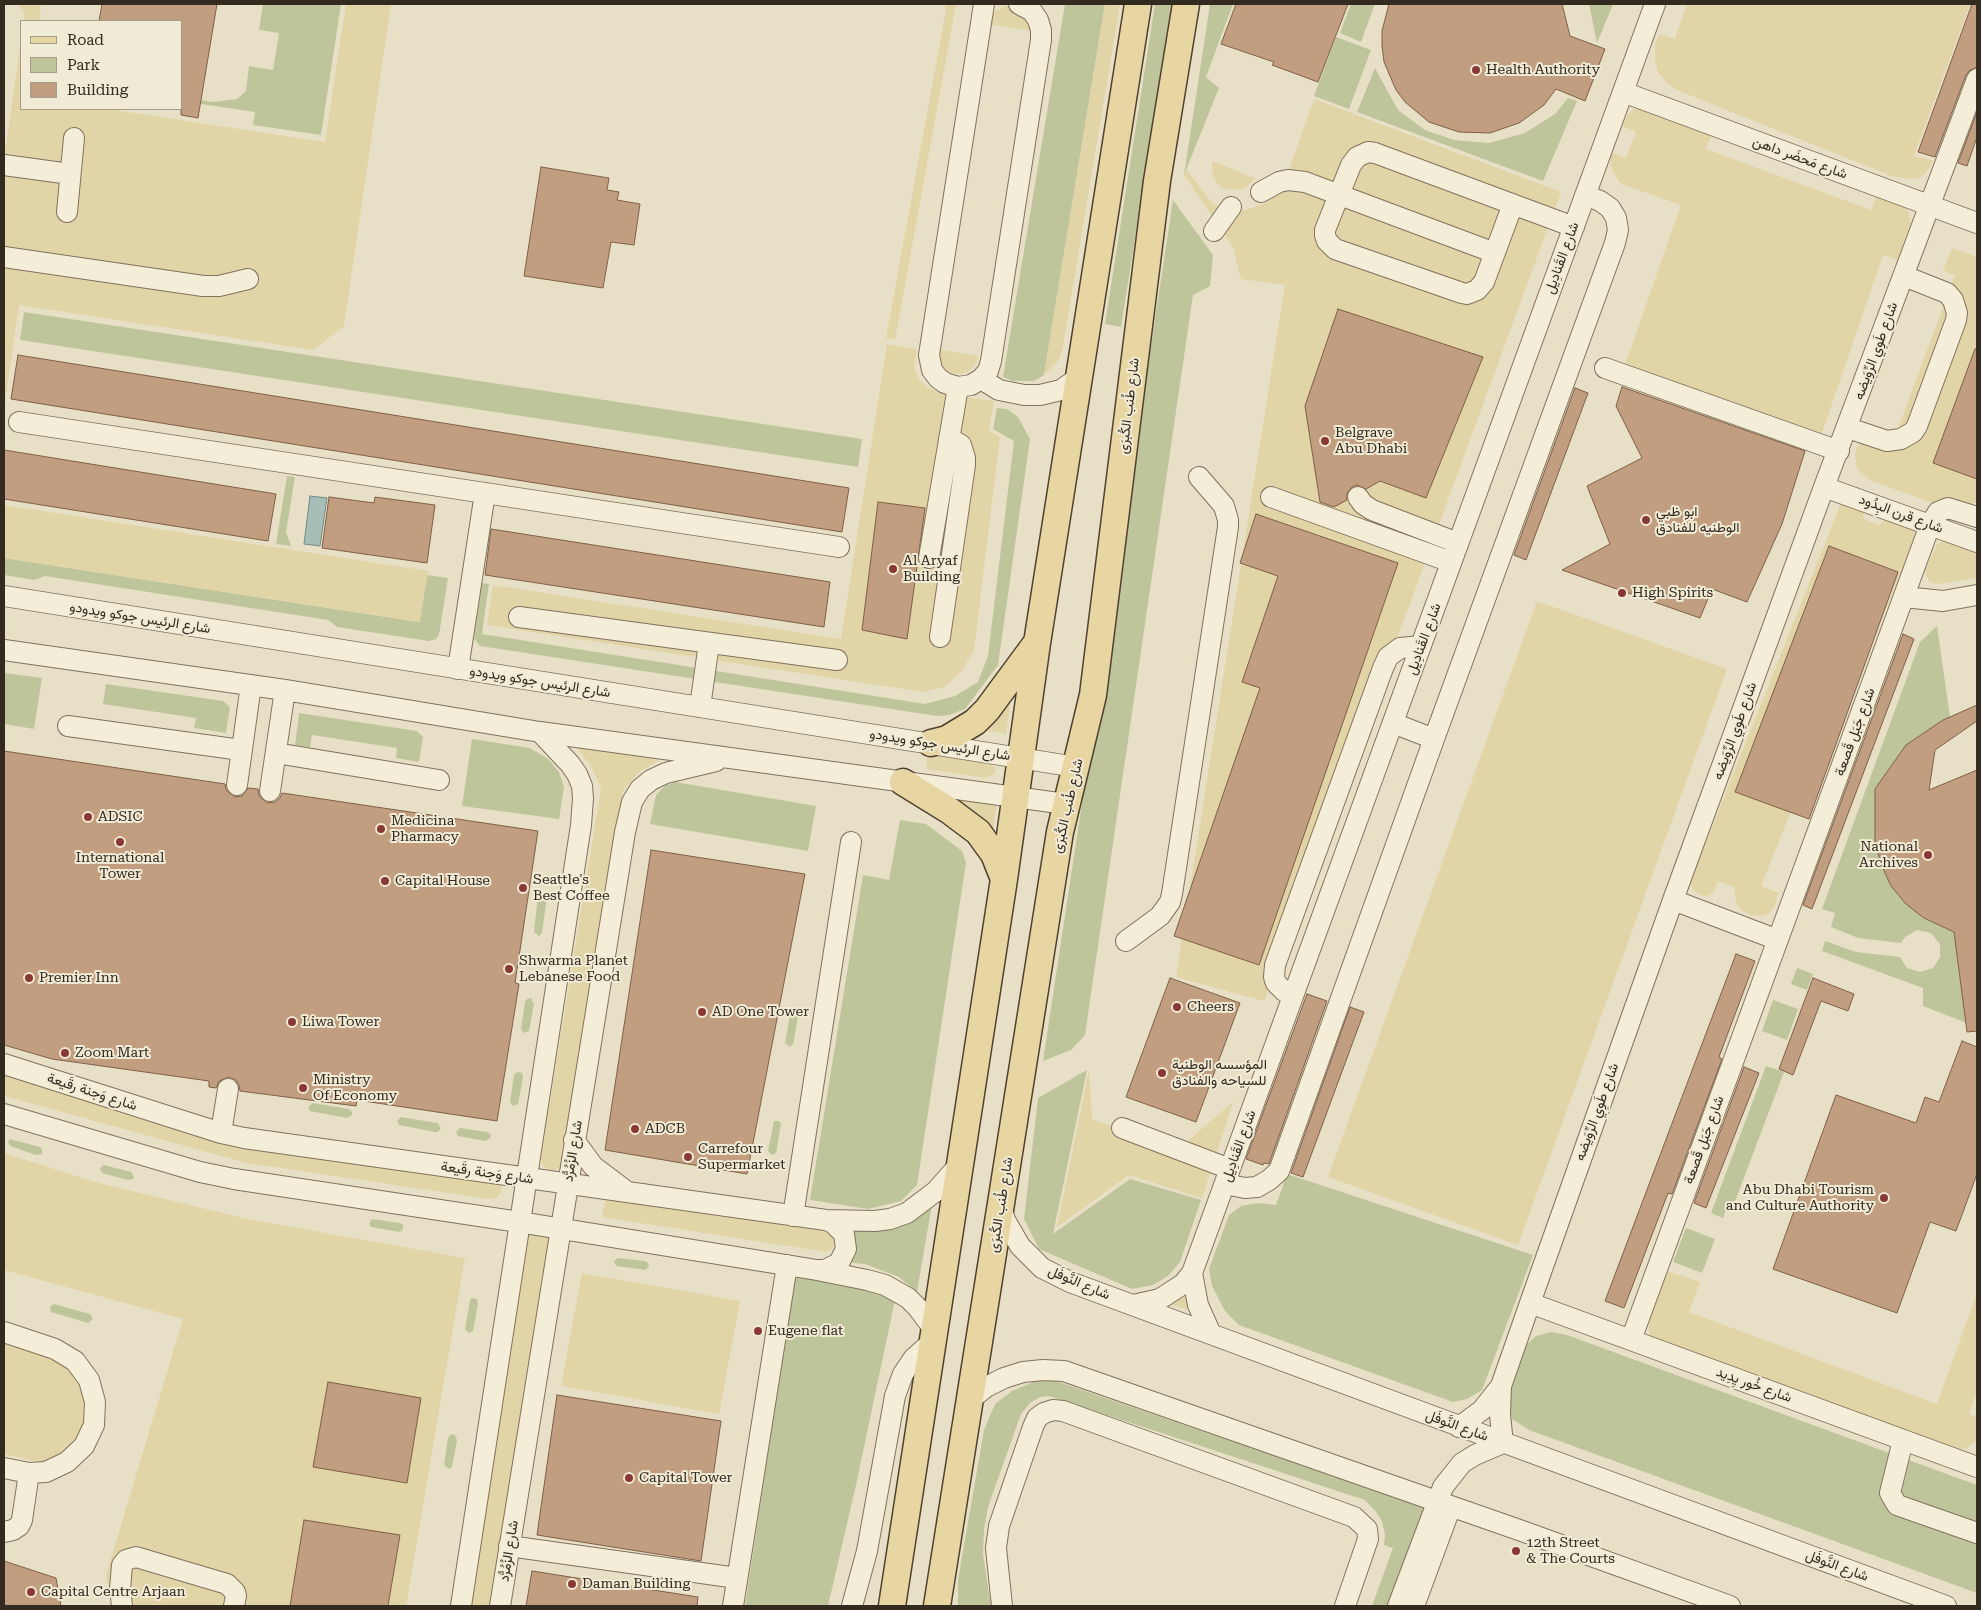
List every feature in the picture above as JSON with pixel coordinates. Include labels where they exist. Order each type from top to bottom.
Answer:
[{"type":"main road","points":[[892,1606],[1004,879],[1037,643],[1138,4]]},
{"type":"main road","name":"شارع طُنب الكُبرَى","points":[[937,1606],[1060,832],[1093,695],[1156,181],[1186,4]]},
{"type":"main road","points":[[931,743],[947,739],[976,722],[1037,643]]},
{"type":"main road","points":[[903,782],[950,811],[978,832],[994,854],[1004,879]]},
{"type":"main road","points":[[943,1606],[945,1559]]},
{"type":"street","points":[[984,4],[928,355],[932,370],[938,378],[945,383],[958,387],[971,385],[981,379],[988,371],[991,360],[1041,40],[1038,20],[1032,11],[1019,4]]},
{"type":"street","name":"شارع القَنادِيل","points":[[1133,1306],[1160,1299],[1183,1284],[1192,1273],[1655,4]]},
{"type":"street","name":"شارع طَوِي الرِّوَيضه","points":[[1503,1443],[1500,1415],[1502,1386],[1530,1302],[1673,900],[1824,486],[1848,428],[1977,79]]},
{"type":"street","name":"شارع مَحضَر داهن","points":[[1623,92],[1977,223]]},
{"type":"street","points":[[67,212],[74,138]]},
{"type":"street","points":[[1513,204],[1481,286],[1467,294],[1335,248],[1327,241],[1325,230],[1353,161],[1368,152],[1375,153],[1513,204],[1574,227]]},
{"type":"street","points":[[4,165],[70,174]]},
{"type":"street","points":[[1261,192],[1278,182],[1297,180],[1495,253]]},
{"type":"street","points":[[1122,1128],[1228,1177],[1245,1188],[1257,1187],[1269,1180],[1278,1171],[1615,243],[1618,230],[1616,218],[1605,205],[1586,195]]},
{"type":"street","points":[[1214,231],[1231,207]]},
{"type":"street","points":[[4,257],[203,286],[234,284],[248,279]]},
{"type":"street","points":[[1848,428],[1887,441],[1901,439],[1913,432],[1917,426],[1957,313],[1953,300],[1947,293],[1904,276]]},
{"type":"street","points":[[1606,368],[1839,451]]},
{"type":"street","points":[[981,379],[999,390],[1024,396],[1040,396],[1061,390],[1078,378]]},
{"type":"street","points":[[929,558],[958,387]]},
{"type":"street","points":[[19,422],[839,547]]},
{"type":"street","points":[[940,637],[965,465],[961,445],[949,438]]},
{"type":"street","points":[[1126,941],[1160,916],[1170,902],[1172,894],[1228,527],[1224,506],[1199,477]]},
{"type":"street","name":"شارع قرن البِدُود","points":[[1824,486],[1977,542]]},
{"type":"street","points":[[458,669],[485,493]]},
{"type":"street","points":[[1271,497],[1451,562]]},
{"type":"street","points":[[1358,497],[1363,504],[1372,510],[1458,543]]},
{"type":"street","points":[[1930,525],[1938,512],[1948,508],[1977,517]]},
{"type":"street","name":"شارع جَبَل قَصعة","points":[[1631,1340],[1930,525]]},
{"type":"street","points":[[1904,598],[1943,601],[1977,595]]},
{"type":"street","name":"شارع الرئيس جوكو ويدودو","points":[[4,596],[1076,767]]},
{"type":"street","points":[[519,617],[837,660]]},
{"type":"street","points":[[700,707],[708,642]]},
{"type":"street","points":[[1294,995],[1284,992],[1276,983],[1274,977],[1275,965],[1382,668],[1388,657],[1400,648],[1421,646]]},
{"type":"street","points":[[7,652],[285,690],[540,732],[1066,804]]},
{"type":"street","points":[[237,785],[251,685]]},
{"type":"street","points":[[270,791],[285,690]]},
{"type":"street","points":[[1393,723],[1434,739]]},
{"type":"street","points":[[68,726],[241,751],[249,762],[260,765],[271,761],[276,754]]},
{"type":"street","points":[[461,1606],[581,825],[583,798],[582,786],[577,774],[540,732]]},
{"type":"street","points":[[276,754],[439,780]]},
{"type":"street","name":"شارع الزُمُرُّد","points":[[500,1606],[574,1140],[625,832],[632,802],[640,789],[651,780],[666,773],[725,758]]},
{"type":"street","points":[[793,1216],[850,842]]},
{"type":"street","points":[[1673,900],[1778,940]]},
{"type":"street","name":"شارع وَجنة رقَيعة","points":[[4,1064],[221,1134],[630,1194],[826,1220],[875,1221],[890,1219],[907,1213],[936,1191],[960,1164]]},
{"type":"street","points":[[221,1134],[228,1089]]},
{"type":"street","points":[[4,1114],[225,1177],[788,1265],[867,1280],[897,1290],[918,1308],[934,1336],[913,1359],[903,1374],[895,1396],[867,1551],[852,1606]]},
{"type":"street","points":[[574,1140],[593,1166],[630,1194]]},
{"type":"street","name":"شارع النَّوفَل","points":[[1001,1205],[1005,1220],[1020,1246],[1042,1268],[1070,1282],[1946,1606]]},
{"type":"street","points":[[817,1270],[825,1270],[839,1263],[846,1249],[844,1234],[833,1223],[826,1220]]},
{"type":"street","points":[[733,1606],[788,1265]]},
{"type":"street","points":[[1192,1273],[1198,1304],[1211,1334]]},
{"type":"street","name":"شارع خُور يِدِيد","points":[[1530,1302],[1977,1466]]},
{"type":"street","points":[[4,1332],[55,1349],[75,1361],[89,1380],[95,1402],[94,1425],[84,1446],[68,1462],[46,1472],[29,1473],[4,1468]]},
{"type":"street","points":[[970,1400],[986,1387],[1004,1378],[1043,1370],[1064,1371],[1444,1503],[1730,1606]]},
{"type":"street","name":"شارع طَوِي الرِّوَيضه","points":[[1459,1427],[1482,1410],[1502,1386]]},
{"type":"street","points":[[1002,1606],[996,1548],[999,1526],[1037,1418],[1044,1413],[1054,1410],[1063,1411],[1354,1517],[1367,1529],[1368,1539],[1345,1606]]},
{"type":"street","points":[[1904,1440],[1890,1493],[1897,1505],[1977,1533]]},
{"type":"street","points":[[1414,1606],[1444,1503],[1443,1487],[1462,1464],[1475,1455],[1503,1443]]},
{"type":"street","points":[[4,1532],[19,1526],[22,1520],[29,1473]]},
{"type":"street","points":[[1398,1606],[1444,1503]]},
{"type":"street","points":[[509,1546],[737,1578]]},
{"type":"street","points":[[122,1606],[120,1589],[122,1565],[126,1560],[136,1558],[227,1584],[232,1588],[236,1596],[234,1606]]},
{"type":"green space","points":[[263,4],[341,4],[321,135],[253,125],[255,112],[182,101],[182,97],[213,102],[237,99],[246,91],[249,66],[273,70],[279,33],[259,30]]},
{"type":"green space","points":[[1065,4],[1105,4],[1044,375],[1034,381],[1013,381],[1003,377]]},
{"type":"green space","points":[[1155,4],[1172,4],[1121,327],[1105,324]]},
{"type":"green space","points":[[1210,4],[1233,4],[1206,77],[1219,88],[1184,175]]},
{"type":"green space","points":[[1351,4],[1375,4],[1361,42],[1340,33]]},
{"type":"green space","points":[[1589,4],[1613,4],[1597,43]]},
{"type":"green space","points":[[1336,37],[1371,50],[1349,109],[1314,96]]},
{"type":"green space","points":[[1375,68],[1398,110],[1425,130],[1454,140],[1489,143],[1525,133],[1555,114],[1568,98],[1577,101],[1543,181],[1357,112]]},
{"type":"green space","points":[[1173,200],[1213,255],[1210,286],[1193,295],[1085,1035],[1071,1050],[1043,1061]]},
{"type":"green space","points":[[24,312],[862,439],[858,467],[20,340]]},
{"type":"green space","points":[[997,408],[1007,409],[1018,417],[1030,439],[998,665],[965,709],[949,715],[937,716],[480,646],[474,638],[482,583],[489,584],[482,634],[925,704],[955,696],[978,682],[988,656],[1014,441],[993,429]]},
{"type":"green space","points":[[287,476],[295,477],[286,532],[291,546],[276,544]]},
{"type":"green space","points":[[4,558],[419,622],[427,575],[448,578],[439,635],[436,639],[429,641],[337,627],[328,620],[45,576],[34,580],[4,575]]},
{"type":"green space","points":[[1937,626],[1950,717],[1906,745],[1875,843],[1891,886],[1924,918],[1954,932],[1966,1020],[1977,1019],[1977,1027],[1923,1006],[1923,988],[1822,951],[1825,941],[1856,952],[1900,957],[1907,968],[1920,972],[1933,968],[1940,957],[1940,944],[1931,933],[1917,930],[1905,937],[1901,943],[1858,938],[1831,927],[1835,913],[1822,909],[1920,642]]},
{"type":"green space","points":[[4,673],[42,678],[34,729],[4,724]]},
{"type":"green space","points":[[106,684],[223,701],[230,707],[226,733],[194,728],[196,718],[103,704]]},
{"type":"green space","points":[[299,713],[417,731],[423,737],[419,762],[396,758],[397,748],[312,735],[310,747],[295,745]]},
{"type":"green space","points":[[472,739],[530,748],[548,759],[559,772],[564,787],[559,819],[462,806]]},
{"type":"green space","points":[[675,782],[816,806],[808,851],[650,824],[656,795],[665,786]]},
{"type":"green space","points":[[900,820],[926,824],[962,851],[966,863],[917,1185],[901,1201],[868,1209],[810,1200],[863,875],[889,880]]},
{"type":"green space","points":[[544,892],[547,897],[542,933],[539,936],[534,932],[538,895]]},
{"type":"green space","points":[[1797,968],[1813,974],[1807,990],[1791,984]]},
{"type":"green space","points":[[531,998],[534,1004],[529,1031],[524,1033],[521,1029],[525,1002]]},
{"type":"green space","points":[[1773,1000],[1798,1009],[1787,1040],[1762,1031]]},
{"type":"green space","points":[[793,1012],[797,1013],[798,1017],[793,1044],[790,1047],[785,1043],[790,1015]]},
{"type":"green space","points":[[1766,1066],[1784,1072],[1731,1212],[1726,1210],[1723,1218],[1711,1213]]},
{"type":"green space","points":[[1087,1070],[1053,1234],[1130,1179],[1201,1200],[1180,1262],[1168,1276],[1153,1285],[1132,1289],[1039,1249],[1024,1219],[1038,1098]]},
{"type":"green space","points":[[517,1072],[522,1073],[523,1077],[518,1104],[513,1106],[510,1102],[514,1075]]},
{"type":"green space","points":[[313,1103],[349,1109],[352,1115],[347,1118],[310,1111],[308,1107]]},
{"type":"green space","points":[[401,1117],[437,1123],[441,1128],[438,1132],[435,1132],[399,1125],[397,1121]]},
{"type":"green space","points":[[774,1121],[779,1121],[781,1124],[776,1153],[772,1155],[768,1151]]},
{"type":"green space","points":[[460,1128],[487,1132],[491,1135],[485,1141],[458,1136],[456,1132]]},
{"type":"green space","points":[[10,1139],[40,1147],[42,1154],[36,1155],[10,1146],[8,1142]]},
{"type":"green space","points":[[104,1165],[131,1172],[134,1177],[128,1180],[102,1173],[100,1168]]},
{"type":"green space","points":[[1287,1174],[1533,1255],[1482,1390],[1467,1399],[1453,1402],[1239,1325],[1225,1311],[1212,1286],[1209,1269],[1229,1215],[1241,1206],[1258,1203],[1276,1205]]},
{"type":"green space","points":[[932,1204],[917,1292],[899,1277],[865,1264],[841,1262],[851,1230]]},
{"type":"green space","points":[[372,1219],[400,1223],[403,1225],[403,1229],[400,1232],[371,1227],[369,1223]]},
{"type":"green space","points":[[1686,1228],[1715,1239],[1702,1273],[1673,1262]]},
{"type":"green space","points":[[618,1258],[645,1261],[649,1267],[645,1270],[616,1266],[614,1261]]},
{"type":"green space","points":[[802,1274],[856,1281],[895,1300],[828,1606],[745,1606],[794,1280]]},
{"type":"green space","points":[[472,1298],[477,1299],[478,1304],[473,1331],[469,1333],[465,1329],[470,1300]]},
{"type":"green space","points":[[54,1304],[90,1314],[93,1319],[88,1323],[51,1312],[50,1307]]},
{"type":"green space","points":[[1551,1332],[1567,1335],[1977,1485],[1977,1593],[1529,1430],[1512,1419],[1507,1398],[1525,1346],[1536,1336]]},
{"type":"green space","points":[[1036,1381],[1056,1381],[1426,1508],[1390,1606],[1372,1606],[1393,1548],[1384,1545],[1385,1535],[1382,1521],[1365,1500],[1049,1396],[1040,1397],[1030,1403],[1021,1414],[988,1507],[984,1529],[983,1554],[991,1606],[958,1606],[958,1580],[984,1430],[995,1404],[1012,1391]]},
{"type":"green space","points":[[451,1434],[455,1435],[457,1440],[452,1467],[449,1469],[444,1465],[448,1438]]},
{"type":"sand","points":[[18,4],[41,4],[39,20],[24,20],[25,14]]},
{"type":"sand","points":[[346,4],[391,4],[344,326],[313,350],[19,305],[4,409],[4,160],[20,47],[20,110],[115,110],[325,142]]},
{"type":"sand","points":[[947,4],[956,4],[895,340],[886,338]]},
{"type":"sand","points":[[1105,4],[1120,4],[1063,346],[1059,360],[1044,375]]},
{"type":"sand","points":[[1687,4],[1970,4],[1914,156],[1934,161],[1924,175],[1916,179],[1894,177],[1677,90],[1666,82],[1658,72],[1655,60],[1655,45],[1659,34],[1675,39]]},
{"type":"sand","points":[[1012,5],[1024,10],[1032,31],[988,24],[994,12],[1005,6]]},
{"type":"sand","points":[[1314,99],[1561,192],[1264,1001],[1176,977],[1285,285],[1241,279],[1233,247],[1184,175],[1186,169],[1213,204],[1236,210],[1245,210],[1261,205],[1275,196],[1284,184]]},
{"type":"sand","points":[[1650,107],[1713,130],[1706,149],[1871,210],[1877,195],[1903,204],[1908,212],[1911,222],[1898,260],[1883,255],[1822,433],[1625,365],[1681,205],[1621,184],[1613,172],[1610,159],[1612,153],[1626,158],[1636,132],[1623,126],[1627,115],[1635,109]]},
{"type":"sand","points":[[1212,161],[1255,178],[1246,188],[1238,190],[1223,188],[1213,176]]},
{"type":"sand","points":[[1952,248],[1977,257],[1977,503],[1974,502],[1969,516],[1869,480],[1857,468],[1855,454],[1860,440],[1890,450],[1955,275],[1943,271]]},
{"type":"sand","points":[[887,344],[917,349],[914,366],[919,379],[928,388],[944,394],[994,401],[989,431],[1000,437],[974,650],[961,672],[944,687],[923,692],[487,625],[493,585],[841,639]]},
{"type":"sand","points":[[935,349],[978,356],[977,362],[968,372],[962,374],[949,373],[938,364]]},
{"type":"sand","points":[[1841,503],[1864,510],[1863,518],[1879,526],[1889,515],[1916,530],[1916,536],[1880,623],[1868,619],[1761,886],[1778,893],[1775,906],[1769,914],[1760,916],[1750,915],[1740,909],[1736,902],[1734,887],[1718,881],[1713,893],[1708,896],[1700,895],[1694,891],[1690,883]]},
{"type":"sand","points":[[4,505],[428,571],[420,622],[4,558]]},
{"type":"sand","points":[[1943,540],[1977,548],[1977,578],[1937,584],[1930,582],[1924,572],[1937,545]]},
{"type":"sand","points":[[1537,601],[1727,669],[1518,1245],[1328,1177]]},
{"type":"sand","points":[[1014,680],[1006,734],[971,729]]},
{"type":"sand","points":[[575,746],[660,760],[640,771],[623,791],[563,1162],[560,1168],[550,1171],[542,1165],[541,1158],[601,788],[591,766]]},
{"type":"sand","points":[[928,753],[990,762],[996,770],[994,774],[985,778],[926,769]]},
{"type":"sand","points":[[939,789],[998,797],[992,839]]},
{"type":"sand","points":[[1089,1070],[1092,1119],[1177,1150],[1233,1102],[1202,1198],[1129,1175],[1057,1227]]},
{"type":"sand","points":[[4,1073],[249,1147],[501,1184],[501,1192],[496,1198],[489,1199],[247,1163],[4,1096]]},
{"type":"sand","points":[[4,1153],[95,1182],[243,1218],[465,1258],[406,1606],[113,1606],[106,1575],[183,1319],[4,1270]]},
{"type":"sand","points":[[606,1196],[827,1230],[835,1236],[835,1243],[832,1249],[826,1252],[602,1217]]},
{"type":"sand","points":[[530,1230],[551,1236],[490,1606],[468,1606]]},
{"type":"sand","points":[[1667,1271],[1700,1282],[1689,1312],[1937,1404],[1977,1293],[1977,1391],[1969,1414],[1977,1417],[1977,1436],[1975,1442],[1965,1449],[1952,1449],[1658,1343],[1649,1335],[1649,1322]]},
{"type":"sand","points":[[582,1273],[740,1301],[719,1414],[561,1386]]},
{"type":"sand","points":[[1186,1287],[1188,1310],[1167,1303]]},
{"type":"sand","points":[[4,1338],[76,1364],[93,1427],[57,1459],[39,1462],[4,1454]]},
{"type":"water","points":[[310,496],[327,498],[320,546],[304,544]]},
{"type":"building","points":[[102,4],[217,4],[198,118],[181,115],[182,20],[99,20]]},
{"type":"building","points":[[1236,4],[1348,4],[1318,82],[1272,65],[1274,62],[1221,44]]},
{"type":"building","name":"Health Authority","points":[[1389,4],[1562,4],[1570,36],[1605,49],[1585,101],[1556,89],[1544,105],[1519,123],[1490,133],[1459,132],[1429,122],[1405,102],[1396,90],[1384,62],[1382,46],[1382,31]]},
{"type":"building","points":[[1972,4],[1977,4],[1977,67],[1970,70],[1966,75],[1935,157],[1918,152]]},
{"type":"building","points":[[1977,112],[1977,137],[1967,166],[1958,163]]},
{"type":"building","points":[[541,167],[609,178],[607,190],[619,192],[617,200],[640,204],[634,245],[611,242],[603,288],[524,276]]},
{"type":"building","points":[[1338,309],[1483,357],[1426,498],[1380,481],[1366,489],[1357,485],[1352,487],[1347,493],[1347,500],[1334,507],[1320,502],[1305,406]]},
{"type":"building","points":[[1975,349],[1977,349],[1977,479],[1933,463]]},
{"type":"building","points":[[18,355],[849,488],[842,532],[11,399]]},
{"type":"building","points":[[1622,387],[1805,451],[1782,524],[1747,602],[1712,589],[1700,618],[1562,570],[1610,544],[1587,486],[1642,458],[1616,406]]},
{"type":"building","points":[[1575,388],[1588,393],[1526,560],[1514,555]]},
{"type":"building","points":[[4,450],[276,494],[268,541],[4,499]]},
{"type":"building","points":[[329,497],[374,503],[375,497],[435,505],[427,563],[322,548]]},
{"type":"building","name":"Al Aryaf Building","points":[[878,502],[925,508],[907,639],[862,630]]},
{"type":"building","points":[[1256,514],[1398,563],[1259,965],[1174,936],[1260,688],[1242,682],[1278,576],[1240,563]]},
{"type":"building","points":[[491,529],[830,582],[824,627],[485,575]]},
{"type":"building","points":[[1829,546],[1898,572],[1809,819],[1735,792]]},
{"type":"building","points":[[1903,634],[1914,639],[1812,909],[1803,905]]},
{"type":"building","name":"National Archives","points":[[1977,705],[1977,721],[1935,750],[1929,790],[1977,770],[1977,1031],[1967,1032],[1954,932],[1924,918],[1906,904],[1891,886],[1875,843],[1875,789],[1906,745],[1943,720]]},
{"type":"building","points":[[4,751],[225,784],[226,790],[235,797],[242,796],[248,788],[258,789],[259,796],[268,803],[275,802],[282,793],[538,831],[515,983],[519,984],[497,1121],[357,1100],[356,1106],[240,1091],[236,1080],[229,1077],[219,1081],[216,1088],[209,1087],[209,1081],[52,1059],[4,1045]]},
{"type":"building","name":"AD One Tower","points":[[651,850],[805,874],[747,1174],[605,1150]]},
{"type":"building","points":[[1736,954],[1755,961],[1719,1057],[1722,1059],[1672,1194],[1668,1193],[1624,1308],[1605,1301]]},
{"type":"building","points":[[1170,978],[1240,1003],[1196,1122],[1126,1097]]},
{"type":"building","points":[[1813,978],[1854,994],[1848,1011],[1821,1001],[1793,1075],[1779,1069]]},
{"type":"building","points":[[1307,994],[1327,1001],[1269,1164],[1264,1163],[1263,1165],[1246,1159]]},
{"type":"building","points":[[1350,1007],[1364,1012],[1303,1177],[1291,1173]]},
{"type":"building","name":"Abu Dhabi Tourism and Culture Authority","points":[[1962,1041],[1977,1047],[1977,1174],[1956,1231],[1930,1222],[1897,1313],[1773,1269],[1836,1095],[1916,1123],[1925,1097],[1939,1102]]},
{"type":"building","points":[[1744,1067],[1759,1073],[1706,1208],[1694,1203]]},
{"type":"building","points":[[328,1382],[421,1398],[407,1483],[313,1467]]},
{"type":"building","name":"Capital Tower","points":[[557,1395],[721,1421],[701,1561],[537,1535]]},
{"type":"building","points":[[304,1520],[400,1535],[388,1606],[290,1606]]},
{"type":"building","name":"Capital Centre Arjaan","points":[[4,1561],[56,1578],[61,1606],[4,1606]]},
{"type":"building","name":"Daman Building","points":[[532,1571],[698,1597],[697,1606],[526,1606]]},
{"type":"place","name":"Health Authority","points":[[1476,70]]},
{"type":"place","name":"Belgrave Abu Dhabi","points":[[1325,441]]},
{"type":"place","name":"ابو ظبي الوطنيه للفنادق","points":[[1646,520]]},
{"type":"place","name":"Al Aryaf Building","points":[[893,569]]},
{"type":"place","name":"High Spirits","points":[[1622,593]]},
{"type":"place","name":"ADSIC","points":[[88,817]]},
{"type":"place","name":"Medicina Pharmacy","points":[[381,829]]},
{"type":"place","name":"International Tower","points":[[120,842]]},
{"type":"place","name":"National Archives","points":[[1928,855]]},
{"type":"place","name":"Capital House","points":[[385,881]]},
{"type":"place","name":"Seattle's Best Coffee","points":[[523,888]]},
{"type":"place","name":"Shwarma Planet Lebanese Food","points":[[509,969]]},
{"type":"place","name":"Premier Inn","points":[[29,978]]},
{"type":"place","name":"Cheers","points":[[1177,1007]]},
{"type":"place","name":"AD One Tower","points":[[702,1012]]},
{"type":"place","name":"Liwa Tower","points":[[292,1022]]},
{"type":"place","name":"Zoom Mart","points":[[65,1053]]},
{"type":"place","name":"المؤسسه الوطنية للسياحه والفنادق","points":[[1162,1073]]},
{"type":"place","name":"Ministry Of Economy","points":[[303,1088]]},
{"type":"place","name":"ADCB","points":[[635,1129]]},
{"type":"place","name":"Carrefour Supermarket","points":[[688,1157]]},
{"type":"place","name":"Abu Dhabi Tourism and Culture Authority","points":[[1884,1198]]},
{"type":"place","name":"Eugene flat","points":[[758,1331]]},
{"type":"place","name":"Capital Tower","points":[[629,1478]]},
{"type":"place","name":"12th Street & The Courts","points":[[1516,1551]]},
{"type":"place","name":"Daman Building","points":[[572,1584]]},
{"type":"place","name":"Capital Centre Arjaan","points":[[31,1592]]}]
